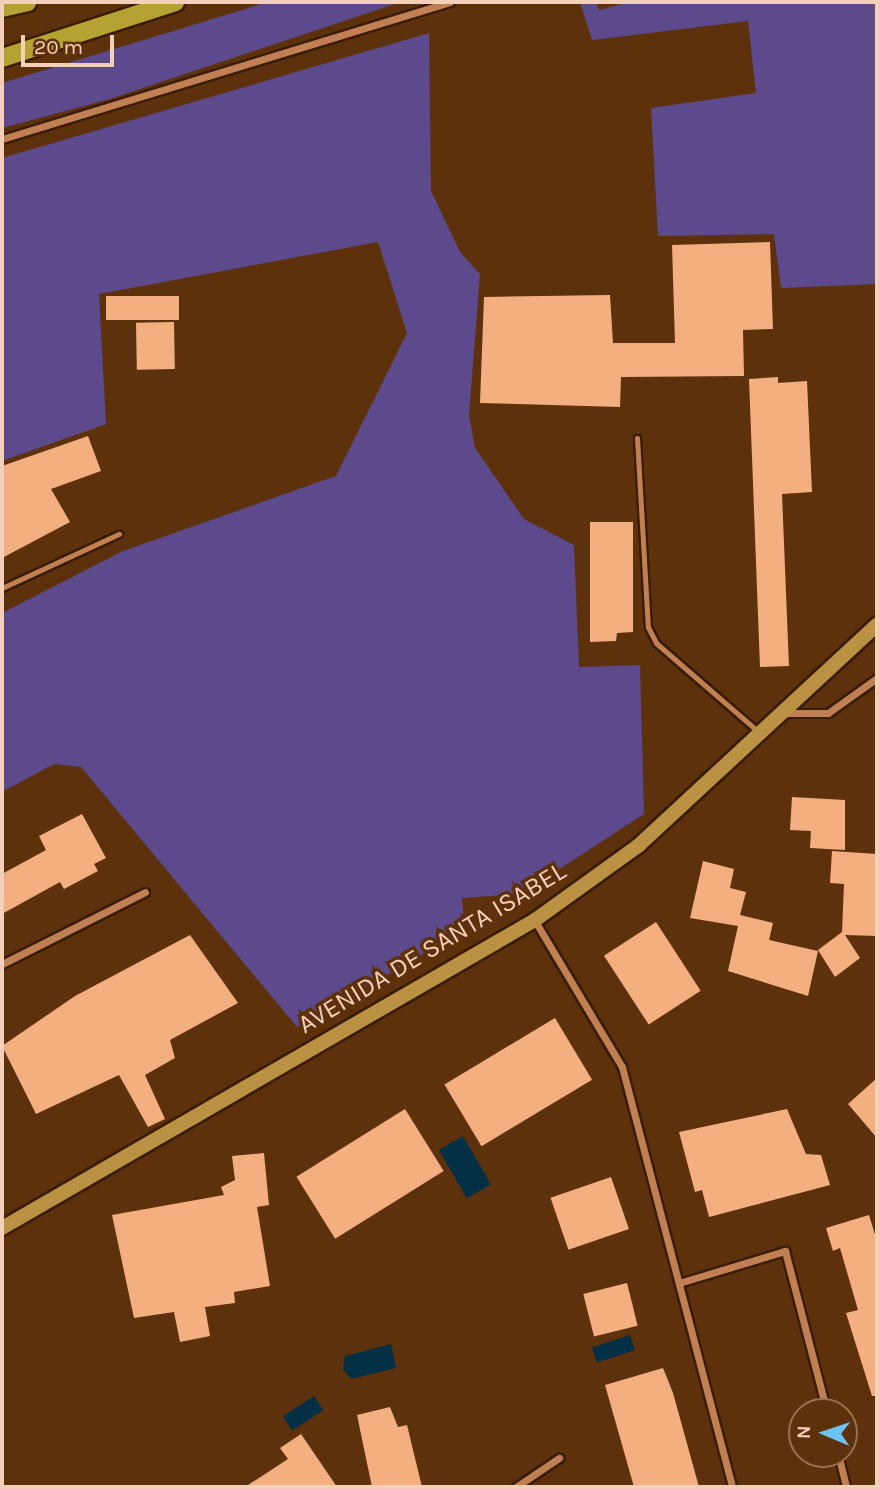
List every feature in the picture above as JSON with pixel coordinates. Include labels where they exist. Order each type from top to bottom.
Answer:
[{"type":"main road","points":[[2,8],[27,2]]},
{"type":"main road","points":[[2,58],[175,2]]},
{"type":"street","points":[[2,139],[449,2]]},
{"type":"street","name":"AVENIDA DE SANTA ISABEL","points":[[2,1228],[534,920],[638,846],[786,713],[877,625]]},
{"type":"street","points":[[786,713],[828,713],[877,678]]},
{"type":"street","points":[[2,964],[145,892]]},
{"type":"street","points":[[534,920],[622,1067],[732,1487]]},
{"type":"street","points":[[679,1283],[785,1251],[823,1398]]},
{"type":"street","points":[[516,1487],[559,1458]]},
{"type":"street","points":[[841,1468],[846,1487]]},
{"type":"lane","points":[[637,438],[648,627],[656,643],[762,735]]},
{"type":"lane","points":[[2,588],[119,534]]},
{"type":"shaded area","points":[[268,2],[401,2],[110,99],[2,128],[2,83]]},
{"type":"shaded area","points":[[580,2],[596,2],[599,10],[630,2],[877,2],[877,284],[781,288],[774,234],[658,236],[651,108],[756,93],[748,21],[592,40]]},
{"type":"shaded area","points":[[429,33],[431,191],[460,252],[480,274],[469,415],[475,448],[524,519],[574,545],[579,667],[640,665],[644,814],[521,894],[462,898],[465,930],[297,1027],[81,767],[54,764],[2,792],[2,613],[123,551],[336,476],[407,333],[378,242],[99,294],[106,424],[2,461],[2,158]]},
{"type":"water","points":[[463,1136],[491,1184],[467,1198],[439,1150]]},
{"type":"water","points":[[630,1335],[635,1350],[597,1363],[592,1347]]},
{"type":"water","points":[[391,1344],[396,1368],[351,1379],[343,1369],[345,1356]]},
{"type":"water","points":[[314,1396],[323,1410],[292,1430],[283,1416]]},
{"type":"building","points":[[770,242],[773,329],[743,330],[744,376],[621,377],[620,407],[480,403],[484,297],[610,295],[613,343],[675,343],[672,245]]},
{"type":"building","points":[[106,296],[179,296],[179,320],[106,320]]},
{"type":"building","points":[[174,322],[175,369],[137,370],[136,323]]},
{"type":"building","points":[[778,377],[778,383],[807,381],[812,492],[782,494],[789,666],[760,667],[749,379]]},
{"type":"building","points":[[88,436],[101,471],[51,489],[70,522],[2,558],[2,466]]},
{"type":"building","points":[[590,522],[633,522],[633,632],[617,633],[616,641],[590,642]]},
{"type":"building","points":[[792,797],[845,800],[845,850],[810,848],[811,831],[790,830]]},
{"type":"building","points":[[82,814],[106,858],[94,864],[98,871],[64,889],[60,882],[2,914],[2,874],[46,850],[39,836]]},
{"type":"building","points":[[832,851],[877,854],[877,936],[845,935],[860,958],[835,977],[818,950],[842,932],[844,884],[830,883]]},
{"type":"building","points":[[703,861],[734,869],[730,888],[746,892],[740,915],[773,923],[769,940],[818,951],[808,996],[728,971],[738,926],[690,918]]},
{"type":"building","points":[[656,922],[701,991],[649,1025],[604,956]]},
{"type":"building","points":[[190,935],[238,1003],[170,1040],[175,1058],[145,1075],[165,1119],[148,1127],[119,1075],[36,1114],[2,1046],[75,996]]},
{"type":"building","points":[[555,1018],[592,1080],[482,1146],[444,1084]]},
{"type":"building","points":[[877,1078],[877,1138],[848,1104]]},
{"type":"building","points":[[405,1109],[444,1171],[335,1239],[296,1177]]},
{"type":"building","points":[[787,1109],[806,1154],[821,1155],[830,1185],[709,1217],[702,1190],[695,1192],[679,1132]]},
{"type":"building","points":[[264,1153],[269,1205],[257,1207],[270,1286],[234,1292],[235,1303],[205,1307],[210,1336],[180,1342],[174,1312],[134,1318],[112,1215],[224,1195],[221,1187],[235,1180],[232,1156]]},
{"type":"building","points":[[611,1177],[629,1229],[568,1250],[550,1198]]},
{"type":"building","points":[[869,1215],[877,1241],[877,1396],[872,1396],[846,1313],[858,1310],[840,1248],[833,1251],[826,1228]]},
{"type":"building","points":[[627,1283],[638,1326],[594,1337],[583,1294]]},
{"type":"building","points":[[663,1368],[673,1393],[699,1487],[634,1487],[605,1385]]},
{"type":"building","points":[[390,1407],[398,1427],[407,1425],[422,1487],[372,1487],[357,1415]]},
{"type":"building","points":[[301,1434],[337,1487],[245,1487],[288,1459],[280,1448]]}]
